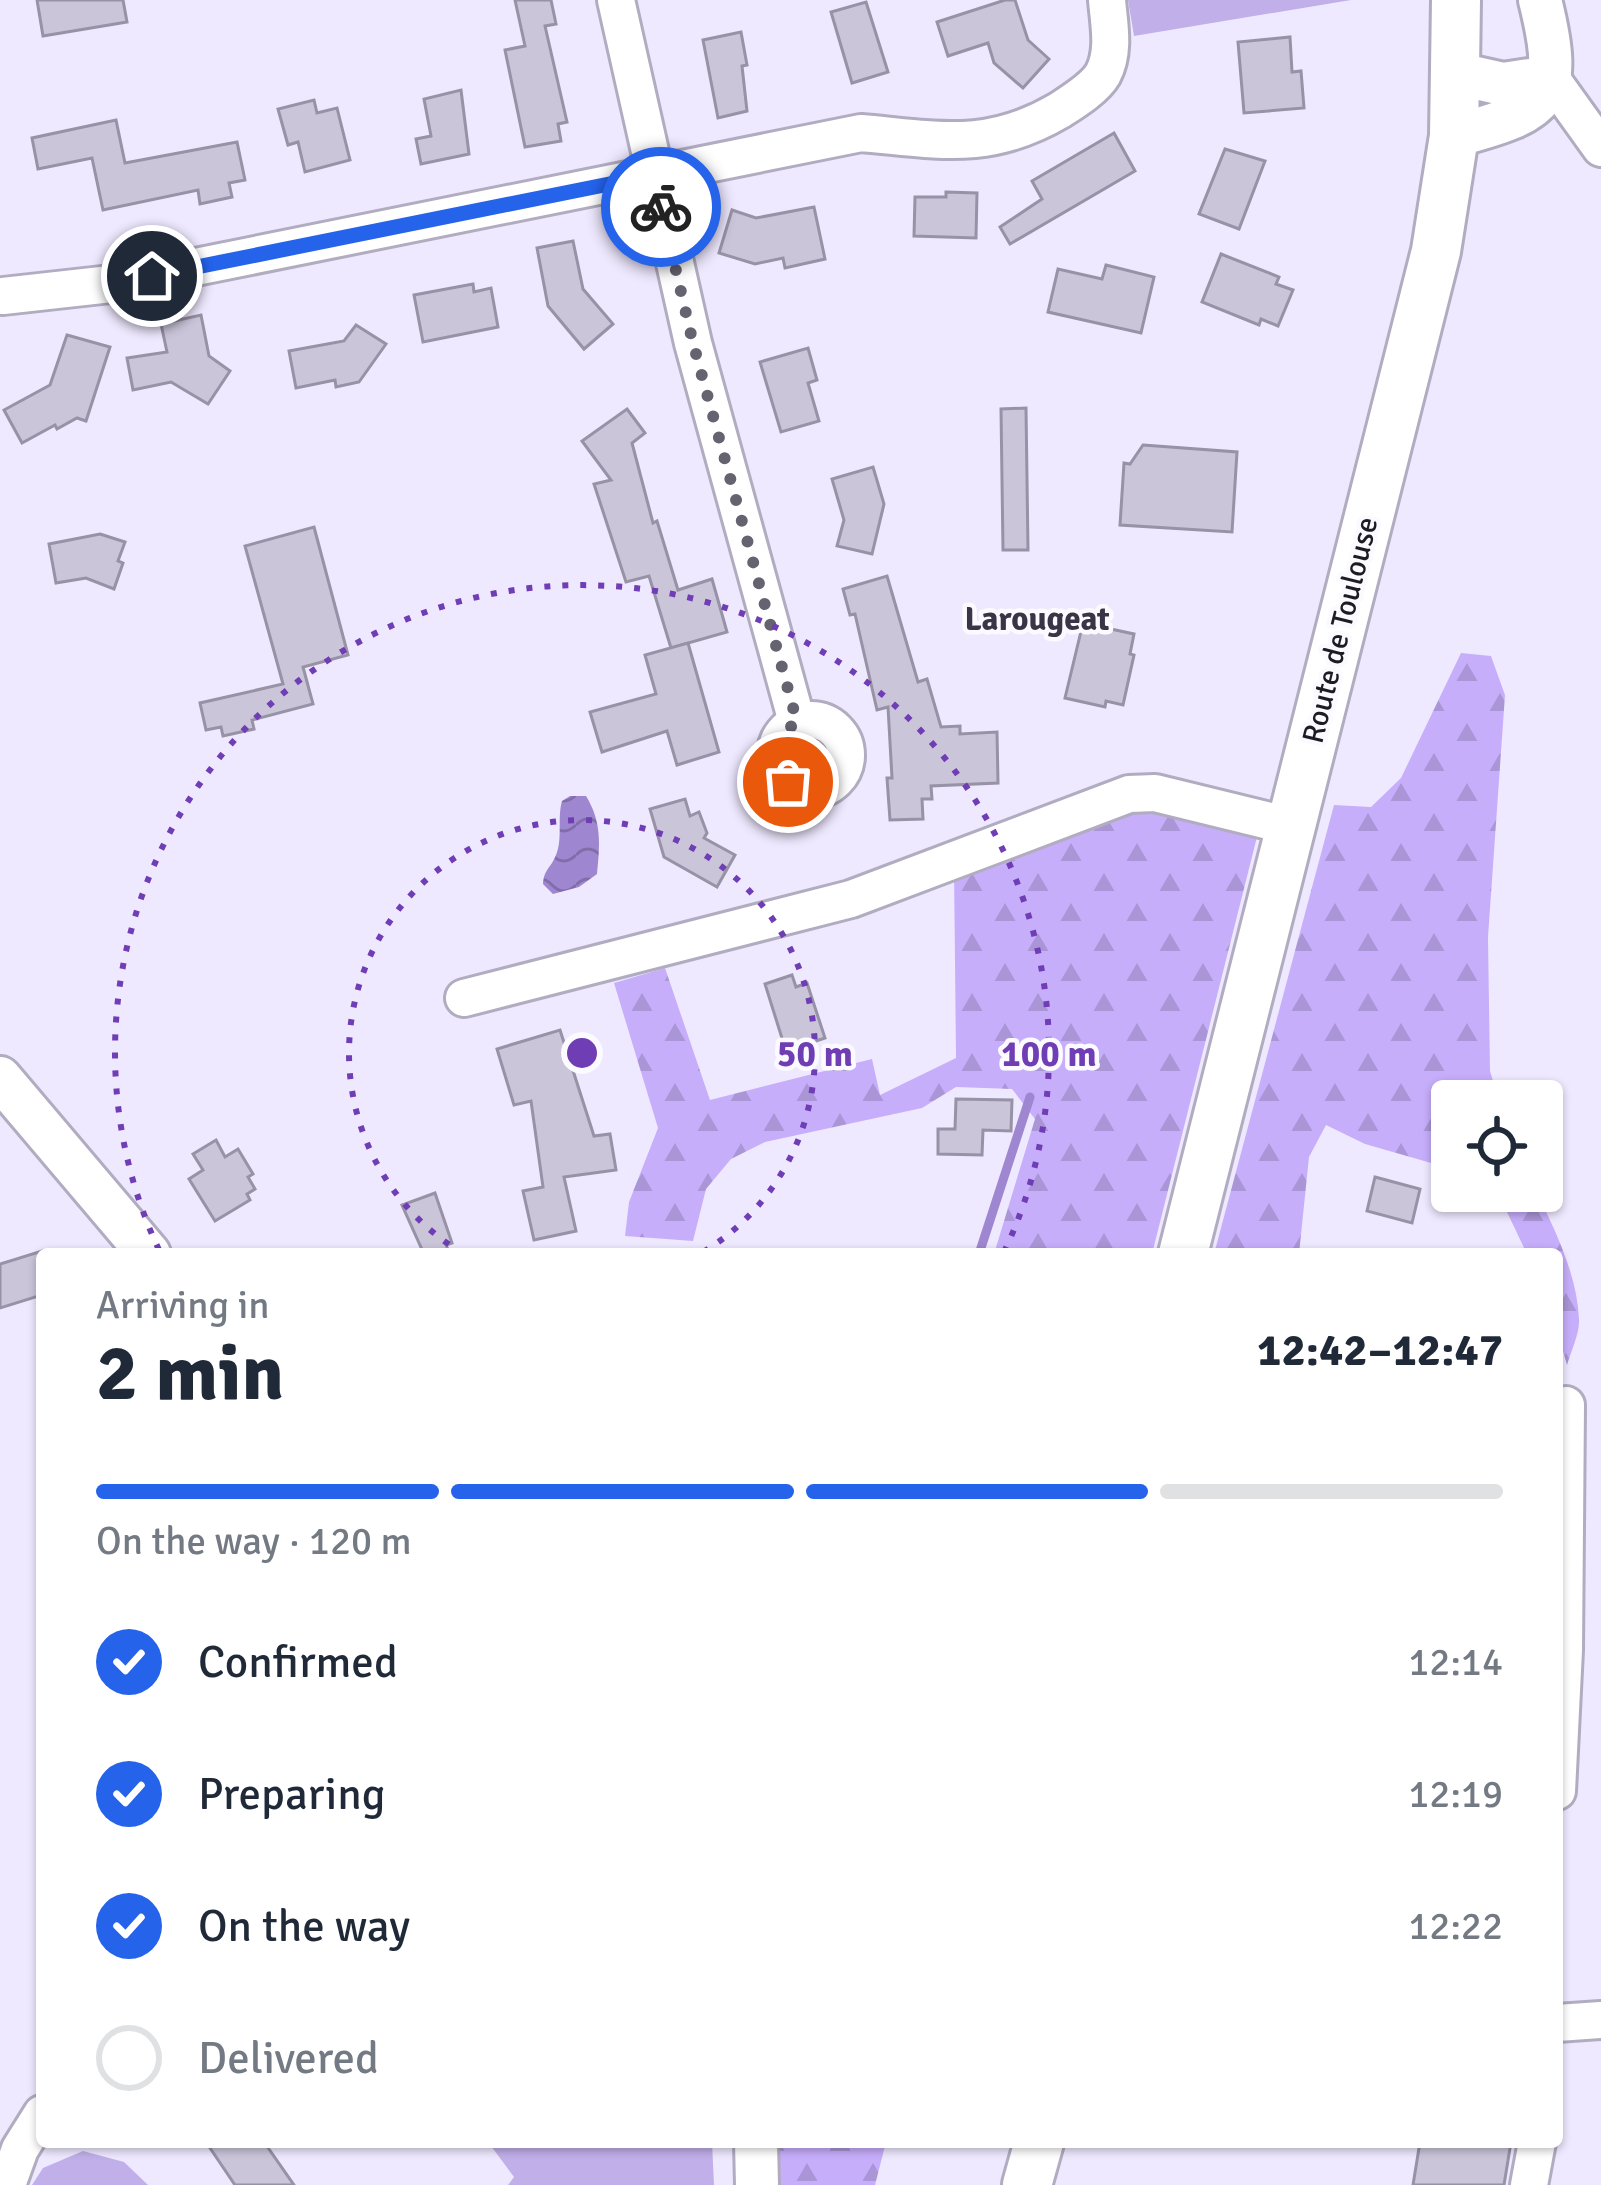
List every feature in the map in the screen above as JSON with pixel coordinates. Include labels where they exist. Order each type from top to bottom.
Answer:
[{"type":"main road","name":"Route de Toulouse","points":[[1184,1248],[1436,251],[1454,136],[1456,0]]},
{"type":"main road","points":[[1027,2185],[1038,2148]]},
{"type":"main road","points":[[1059,2148],[1062,2185]]},
{"type":"street","points":[[616,0],[693,343],[797,722]]},
{"type":"street","points":[[1,286],[111,284],[861,133],[997,139],[1029,128],[1074,101],[1102,75],[1111,44],[1107,0]]},
{"type":"street","points":[[1454,136],[1531,112],[1541,99],[1552,58],[1540,0]]},
{"type":"street","points":[[1458,74],[1503,84],[1550,77]]},
{"type":"street","points":[[1550,77],[1601,148]]},
{"type":"street","points":[[464,998],[851,899],[1129,794],[1155,793],[1290,826]]},
{"type":"street","points":[[0,1078],[144,1248]]},
{"type":"street","points":[[1563,1501],[1566,1405]]},
{"type":"street","points":[[1563,2023],[1601,2020]]},
{"type":"street","points":[[7,2185],[20,2149],[36,2124]]},
{"type":"street","points":[[756,2148],[758,2185]]},
{"type":"street","points":[[1529,2185],[1536,2148]]},
{"type":"shaded area","points":[[1128,0],[1351,0],[1134,36]]},
{"type":"shaded area","points":[[492,2148],[712,2148],[714,2185],[508,2185],[514,2177]]},
{"type":"shaded area","points":[[83,2151],[124,2162],[148,2185],[32,2185],[43,2168]]},
{"type":"green space","points":[[1461,653],[1491,656],[1505,695],[1488,937],[1493,1080],[1431,1080],[1431,1163],[1365,1144],[1326,1125],[1309,1157],[1300,1248],[1216,1248],[1334,805],[1371,807],[1401,778]]},
{"type":"green space","points":[[1136,805],[1260,825],[1154,1248],[996,1248],[1035,1119],[1012,1089],[956,1087],[922,1108],[765,1142],[731,1159],[706,1189],[693,1241],[625,1236],[629,1202],[658,1128],[614,983],[665,968],[710,1100],[872,1059],[880,1095],[956,1058],[954,867]]},
{"type":"green space","points":[[1507,1212],[1545,1212],[1562,1248],[1524,1248]]},
{"type":"green space","points":[[1563,1251],[1574,1286],[1577,1336],[1567,1365]]},
{"type":"green space","points":[[778,2148],[884,2148],[875,2185],[779,2185]]},
{"type":"water","points":[[586,796],[595,815],[597,874],[579,887],[553,894],[543,884],[558,849],[562,801]]},
{"type":"building","points":[[37,0],[123,0],[127,22],[43,36]]},
{"type":"building","points":[[515,0],[551,0],[556,24],[545,26],[567,122],[558,124],[561,141],[525,147],[505,50],[525,46]]},
{"type":"building","points":[[1015,0],[1028,40],[1049,59],[1023,88],[994,63],[988,43],[948,56],[937,22]]},
{"type":"building","points":[[866,2],[888,72],[852,83],[831,12]]},
{"type":"building","points":[[741,32],[747,111],[718,118],[703,40]]},
{"type":"building","points":[[1290,37],[1292,72],[1301,71],[1304,108],[1244,113],[1238,42]]},
{"type":"building","points":[[461,90],[469,154],[421,164],[416,139],[431,136],[424,99]]},
{"type":"building","points":[[314,100],[317,113],[337,108],[350,160],[305,172],[298,142],[288,145],[278,109]]},
{"type":"building","points":[[116,120],[125,163],[237,142],[245,180],[229,183],[232,197],[200,204],[198,190],[103,210],[92,158],[38,169],[32,138]]},
{"type":"building","points":[[1114,133],[1135,171],[1010,244],[1000,227],[1042,199],[1032,181]]},
{"type":"building","points":[[1225,149],[1265,161],[1239,229],[1199,214]]},
{"type":"building","points":[[946,192],[977,193],[976,238],[914,236],[915,197],[946,197]]},
{"type":"building","points":[[814,207],[825,259],[785,268],[783,258],[755,264],[719,253],[732,210],[756,218]]},
{"type":"building","points":[[573,241],[583,289],[613,324],[584,349],[548,306],[537,248]]},
{"type":"building","points":[[1221,254],[1279,277],[1276,284],[1293,290],[1278,326],[1261,319],[1259,325],[1202,302]]},
{"type":"building","points":[[1106,265],[1154,277],[1141,333],[1048,312],[1058,269],[1102,279]]},
{"type":"building","points":[[473,284],[474,292],[491,288],[498,327],[423,342],[414,295]]},
{"type":"building","points":[[201,315],[209,356],[230,371],[208,404],[171,382],[133,390],[127,358],[167,352],[161,324]]},
{"type":"building","points":[[356,325],[386,344],[359,382],[336,387],[335,380],[296,388],[289,351],[344,341]]},
{"type":"building","points":[[67,335],[110,347],[86,421],[77,418],[57,429],[55,425],[22,443],[4,410],[50,385]]},
{"type":"building","points":[[808,348],[817,380],[808,383],[819,421],[781,432],[760,362]]},
{"type":"building","points":[[1026,408],[1028,550],[1003,550],[1001,409]]},
{"type":"building","points":[[627,409],[645,433],[632,443],[653,523],[657,521],[678,590],[712,579],[727,632],[671,648],[649,576],[626,582],[594,484],[611,480],[582,441]]},
{"type":"building","points":[[1143,445],[1237,452],[1232,532],[1120,525],[1124,463],[1130,464]]},
{"type":"building","points":[[873,467],[884,504],[872,554],[837,546],[844,520],[832,479]]},
{"type":"building","points":[[314,527],[348,655],[303,667],[313,704],[252,720],[254,729],[223,736],[221,727],[206,730],[200,703],[283,684],[245,546]]},
{"type":"building","points":[[100,534],[125,542],[114,589],[86,578],[56,583],[49,544]]},
{"type":"building","points":[[887,576],[918,682],[927,679],[941,727],[960,726],[960,734],[997,732],[998,783],[931,786],[932,799],[922,799],[923,819],[890,820],[888,707],[877,710],[855,614],[850,615],[843,589]]},
{"type":"building","points":[[1083,623],[1134,634],[1123,705],[1106,701],[1105,707],[1065,698]]},
{"type":"building","points":[[688,643],[719,752],[677,765],[667,731],[602,752],[590,712],[656,694],[645,655]]},
{"type":"building","points":[[685,799],[690,816],[699,812],[707,833],[704,838],[735,855],[717,887],[664,857],[650,809]]},
{"type":"building","points":[[792,975],[796,987],[807,983],[825,1038],[786,1051],[765,984]]},
{"type":"building","points":[[560,1030],[594,1136],[610,1134],[616,1170],[564,1177],[576,1231],[534,1240],[523,1191],[543,1187],[531,1101],[514,1105],[497,1049]]},
{"type":"building","points":[[956,1099],[1012,1100],[1011,1131],[983,1130],[982,1155],[938,1154],[938,1129],[955,1129]]},
{"type":"building","points":[[216,1140],[225,1157],[238,1149],[253,1174],[248,1177],[255,1189],[247,1194],[250,1200],[215,1221],[189,1179],[203,1170],[193,1154]]},
{"type":"building","points":[[1375,1177],[1420,1189],[1412,1223],[1367,1211]]},
{"type":"building","points":[[435,1193],[452,1243],[447,1248],[421,1248],[402,1205]]},
{"type":"building","points":[[36,1253],[36,1297],[0,1308],[0,1264]]},
{"type":"building","points":[[210,2148],[268,2148],[294,2185],[235,2185]]},
{"type":"building","points":[[1419,2148],[1510,2148],[1504,2185],[1413,2185]]},
{"type":"waterway","points":[[981,1248],[1030,1097]]},
{"type":"way so far","points":[[661,207],[693,343],[797,722],[776,749],[780,772],[788,782]]},
{"type":"district","name":"Larougeat","points":[[1037,618]]},
{"type":"route","points":[[152,276],[654,175],[661,207]]}]
